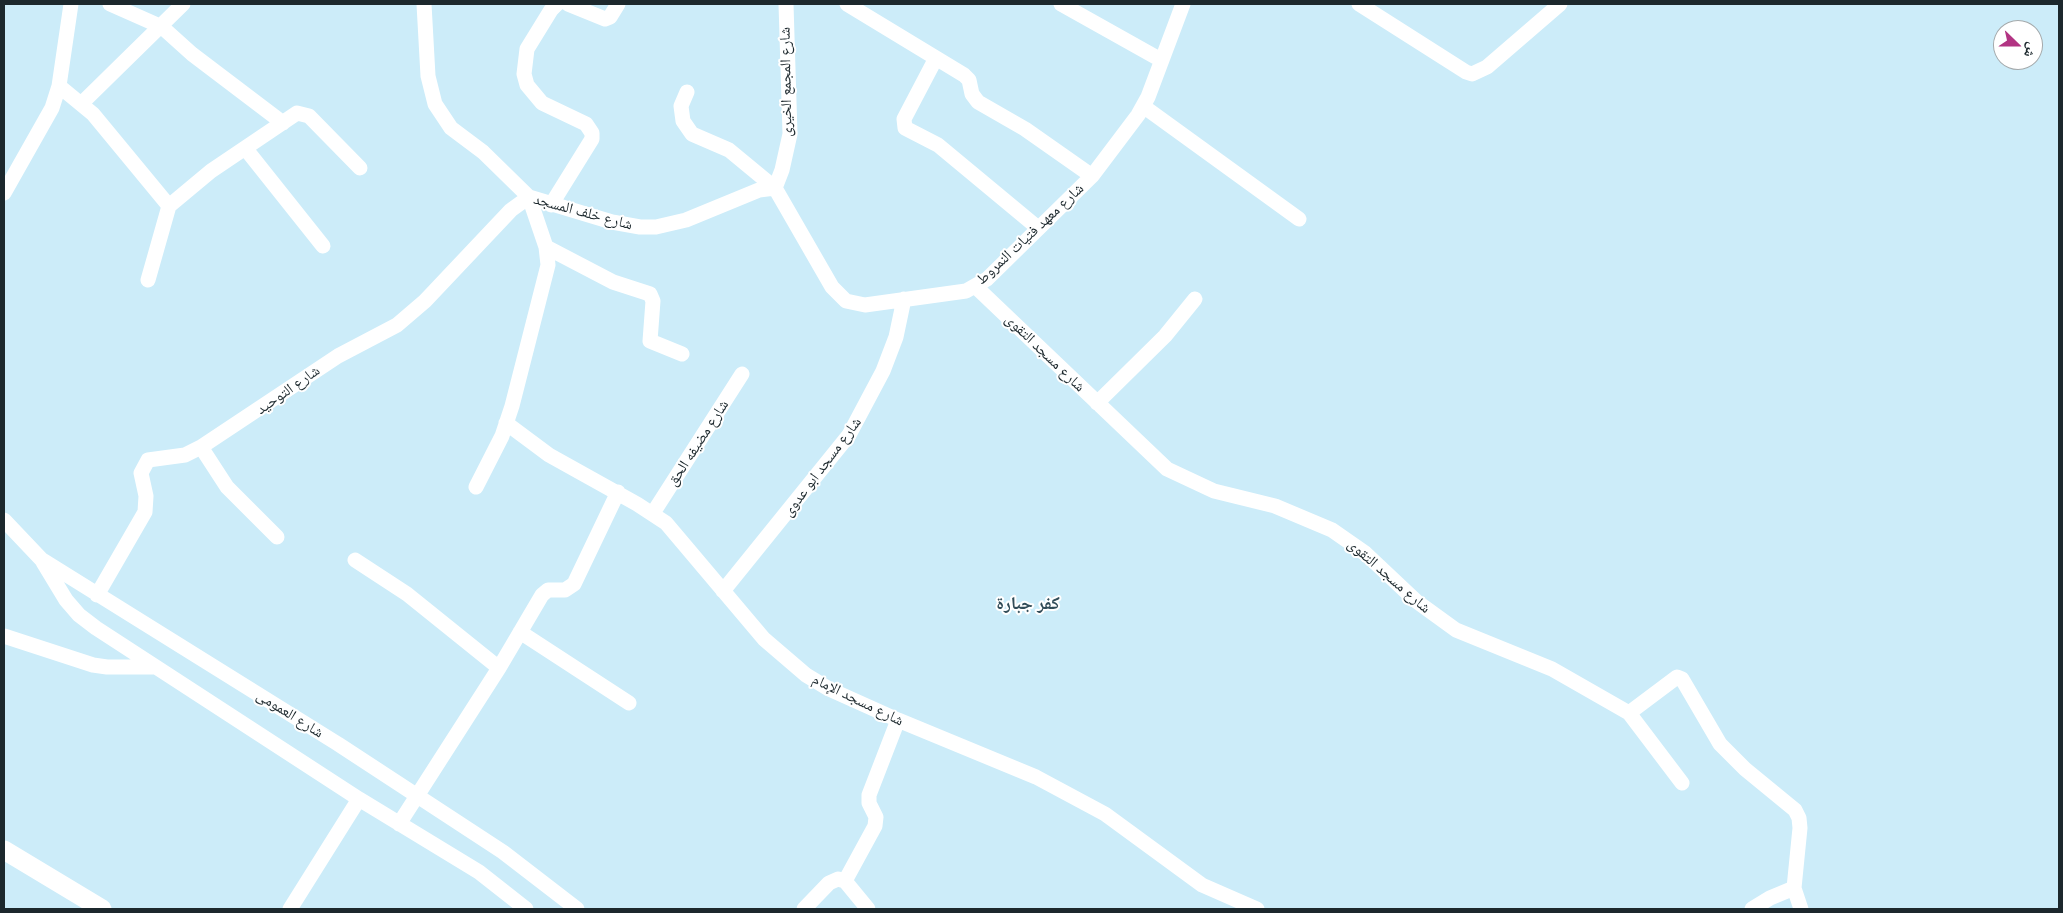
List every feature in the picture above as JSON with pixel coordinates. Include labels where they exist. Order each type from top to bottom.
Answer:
[{"type":"street","points":[[4,192],[41,130],[59,86],[71,4]]},
{"type":"street","points":[[110,4],[162,27],[192,54],[283,123]]},
{"type":"street","points":[[82,103],[162,27],[183,4]]},
{"type":"street","name":"شارع خلف المسجد","points":[[424,4],[426,61],[430,90],[435,104],[452,128],[490,158],[528,198],[612,222],[640,227],[686,220],[759,190],[775,188]]},
{"type":"street","points":[[551,205],[592,139],[592,133],[586,124],[542,103],[527,85],[524,74],[527,50],[550,10],[557,4]]},
{"type":"street","points":[[568,4],[608,19],[618,4]]},
{"type":"street","name":"شارع المجمع الخيرى","points":[[775,188],[782,170],[790,134],[786,4]]},
{"type":"street","points":[[847,4],[969,80],[972,94],[978,102],[1025,129],[1092,176]]},
{"type":"street","points":[[1062,4],[1161,60]]},
{"type":"street","name":"شارع معهد فتيات النمروط","points":[[686,92],[681,106],[683,121],[692,134],[729,150],[775,188],[838,295],[855,304],[966,291],[976,287],[987,278],[1092,176],[1143,106],[1183,4]]},
{"type":"street","points":[[1359,4],[1472,74],[1487,67],[1560,4]]},
{"type":"street","points":[[936,58],[904,120],[905,128],[938,145],[1038,228]]},
{"type":"street","points":[[59,86],[82,103],[168,206]]},
{"type":"street","points":[[1143,106],[1299,218]]},
{"type":"street","points":[[148,280],[168,206],[211,171],[297,113],[309,116],[360,168]]},
{"type":"street","points":[[245,148],[323,246]]},
{"type":"street","points":[[476,487],[506,423],[548,265],[546,247],[528,198]]},
{"type":"street","name":"شارع التوحيد","points":[[97,595],[145,512],[146,496],[141,473],[148,460],[185,455],[201,448],[338,356],[397,324],[425,300],[511,210],[528,198]]},
{"type":"street","points":[[546,247],[613,282],[650,294],[653,301],[650,341],[682,354]]},
{"type":"street","name":"شارع مسجد التقوى","points":[[976,287],[1154,458],[1182,478],[1214,491],[1276,506],[1332,530],[1365,552],[1416,601],[1456,630],[1552,669],[1628,713],[1682,783]]},
{"type":"street","name":"شارع مسجد ابو عدوى","points":[[723,591],[849,435],[883,371],[896,337],[904,299]]},
{"type":"street","points":[[1097,403],[1165,336],[1195,299]]},
{"type":"street","name":"شارع مضيفه الحق","points":[[653,513],[742,374]]},
{"type":"street","name":"شارع مسجد الإمام","points":[[506,423],[549,455],[653,513],[678,537],[764,639],[806,674],[829,689],[898,720],[1015,767],[1105,814],[1202,885],[1257,909]]},
{"type":"street","points":[[201,448],[227,487],[277,536]]},
{"type":"street","points":[[399,824],[499,668],[545,592],[565,590],[574,584],[618,492]]},
{"type":"street","name":"شارع العمومى","points":[[4,520],[41,559],[338,744],[503,852],[577,909]]},
{"type":"street","points":[[41,559],[66,600],[80,615],[155,667],[359,799],[479,872],[526,909]]},
{"type":"street","points":[[355,560],[407,594],[499,668]]},
{"type":"street","points":[[520,632],[629,703]]},
{"type":"street","points":[[4,636],[107,667],[155,667]]},
{"type":"street","points":[[1628,713],[1676,677],[1680,677],[1720,744],[1732,758],[1795,810],[1799,818],[1800,828],[1794,888],[1801,909]]},
{"type":"street","points":[[845,881],[875,826],[876,817],[869,803],[869,795],[898,720]]},
{"type":"street","points":[[290,909],[359,799]]},
{"type":"street","points":[[4,850],[102,909]]},
{"type":"street","points":[[804,909],[828,883],[838,879],[845,881],[868,909]]},
{"type":"street","points":[[1752,909],[1770,898],[1794,888]]},
{"type":"district","name":"كفر جبارة","points":[[1028,604]]}]
